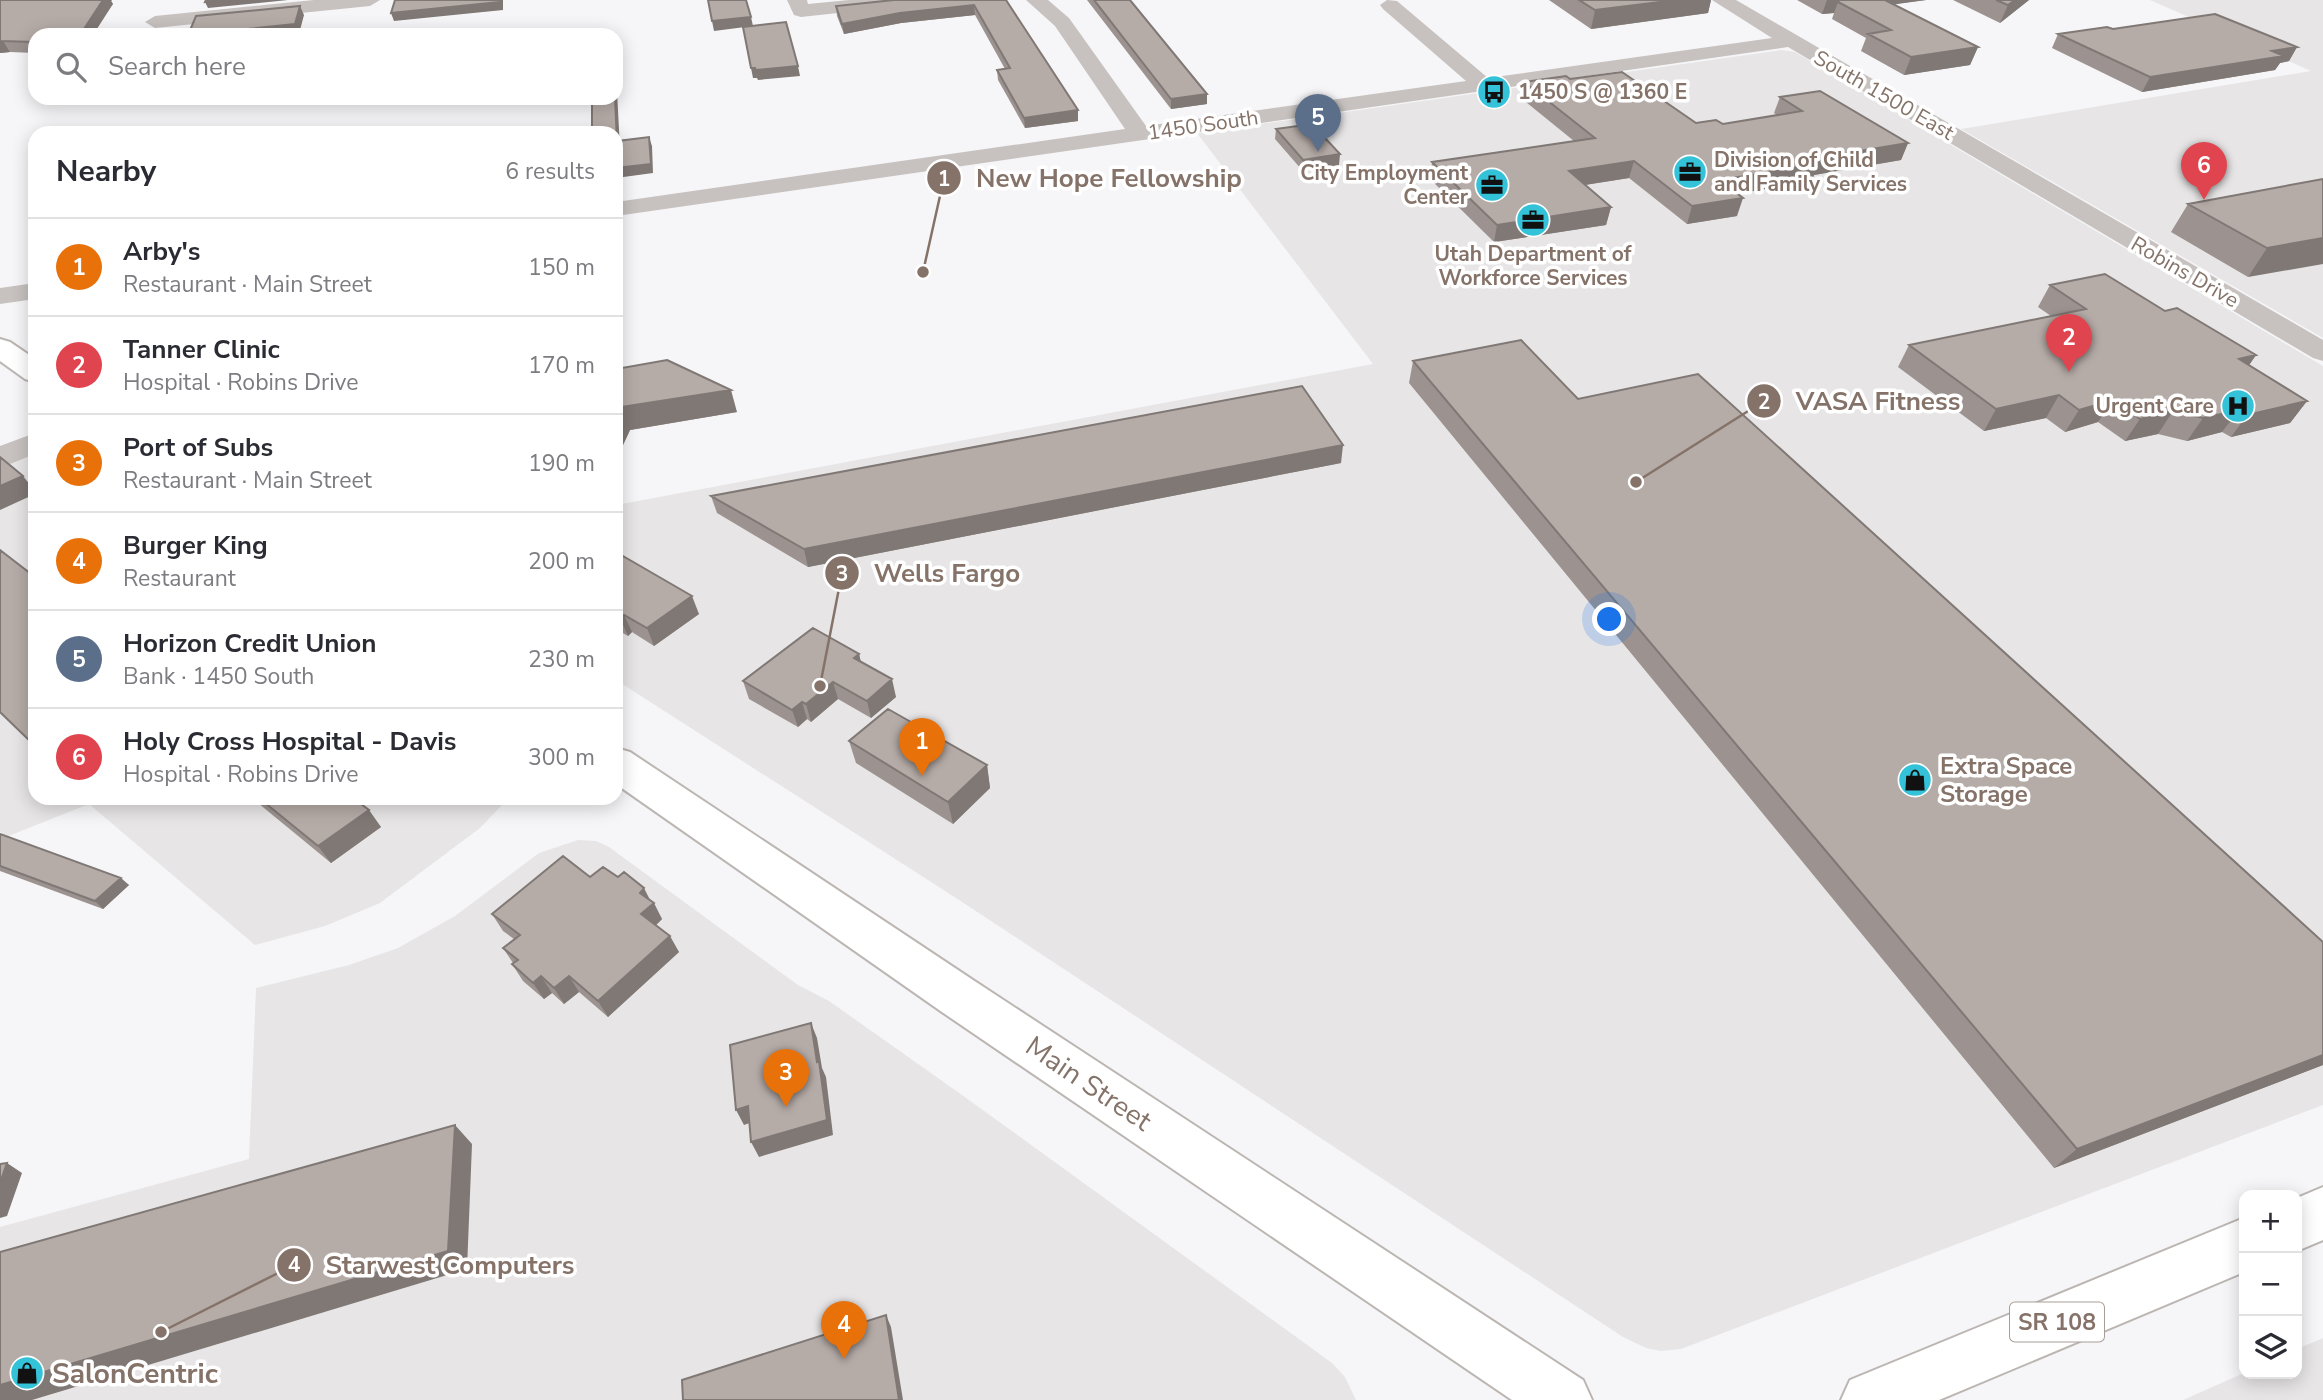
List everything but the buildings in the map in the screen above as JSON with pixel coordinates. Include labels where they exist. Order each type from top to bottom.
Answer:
[{"type":"main road","points":[[0,348],[28,368]]},
{"type":"main road","name":"Main Street","points":[[623,768],[948,989],[1563,1400]]},
{"type":"main road","points":[[2302,1222],[2323,1213]]},
{"type":"main road","name":"SR 108","points":[[1870,1400],[2239,1247]]},
{"type":"street","points":[[167,0],[155,22],[363,0]]},
{"type":"street","points":[[799,5],[902,0]]},
{"type":"street","points":[[1036,0],[1062,22],[1140,134]]},
{"type":"street","name":"South 1500 East","points":[[1722,0],[2047,191]]},
{"type":"street","points":[[1390,5],[1483,85]]},
{"type":"street","name":"1450 South","points":[[623,208],[1791,41]]},
{"type":"street","name":"Robins Drive","points":[[2047,191],[2323,352]]},
{"type":"street","points":[[0,296],[28,292]]},
{"type":"street","points":[[0,458],[28,445]]},
{"type":"shaded area","points":[[2150,0],[2323,0],[2323,338],[1961,129],[2311,71]]},
{"type":"shaded area","points":[[1781,50],[1795,52],[2323,366],[2323,1105],[1681,1349],[1661,1351],[1646,1348],[1623,1337],[956,898],[623,684],[623,504],[1373,364],[1197,133]]},
{"type":"shaded area","points":[[28,456],[28,805],[86,805],[6,837],[0,831],[0,468]]},
{"type":"shaded area","points":[[90,805],[502,805],[480,828],[380,903],[325,926],[255,945]]},
{"type":"shaded area","points":[[578,840],[596,841],[609,847],[798,985],[829,1001],[962,1095],[1332,1363],[1345,1377],[1356,1400],[0,1400],[0,1227],[249,1159],[256,988],[349,965],[398,948],[455,916],[539,853]]},
{"type":"shaded area","points":[[2323,1338],[2323,1400],[2183,1400],[2239,1375],[2239,1379],[2302,1379],[2302,1347]]},
{"type":"place","name":"1450 S @ 1360 E","points":[[1494,92]]},
{"type":"place","name":"Horizon Credit Union","points":[[1318,152]]},
{"type":"place","name":"Division of Child and Family Services","points":[[1690,172]]},
{"type":"place","name":"City Employment Center","points":[[1492,185]]},
{"type":"place","name":"Holy Cross Hospital - Davis","points":[[2204,200]]},
{"type":"place","name":"Utah Department of Workforce Services","points":[[1533,220]]},
{"type":"place","name":"New Hope Fellowship","points":[[923,272]]},
{"type":"place","name":"Tanner Clinic","points":[[2069,372]]},
{"type":"place","name":"Urgent Care","points":[[2238,406]]},
{"type":"place","name":"VASA Fitness","points":[[1636,482]]},
{"type":"place","name":"Wells Fargo","points":[[820,686]]},
{"type":"place","name":"Arby's","points":[[922,776]]},
{"type":"place","name":"Extra Space Storage","points":[[1915,780]]},
{"type":"place","name":"Port of Subs","points":[[786,1107]]},
{"type":"place","name":"Starwest Computers","points":[[161,1332]]},
{"type":"place","name":"Burger King","points":[[844,1359]]},
{"type":"place","name":"SalonCentric","points":[[27,1373]]}]
